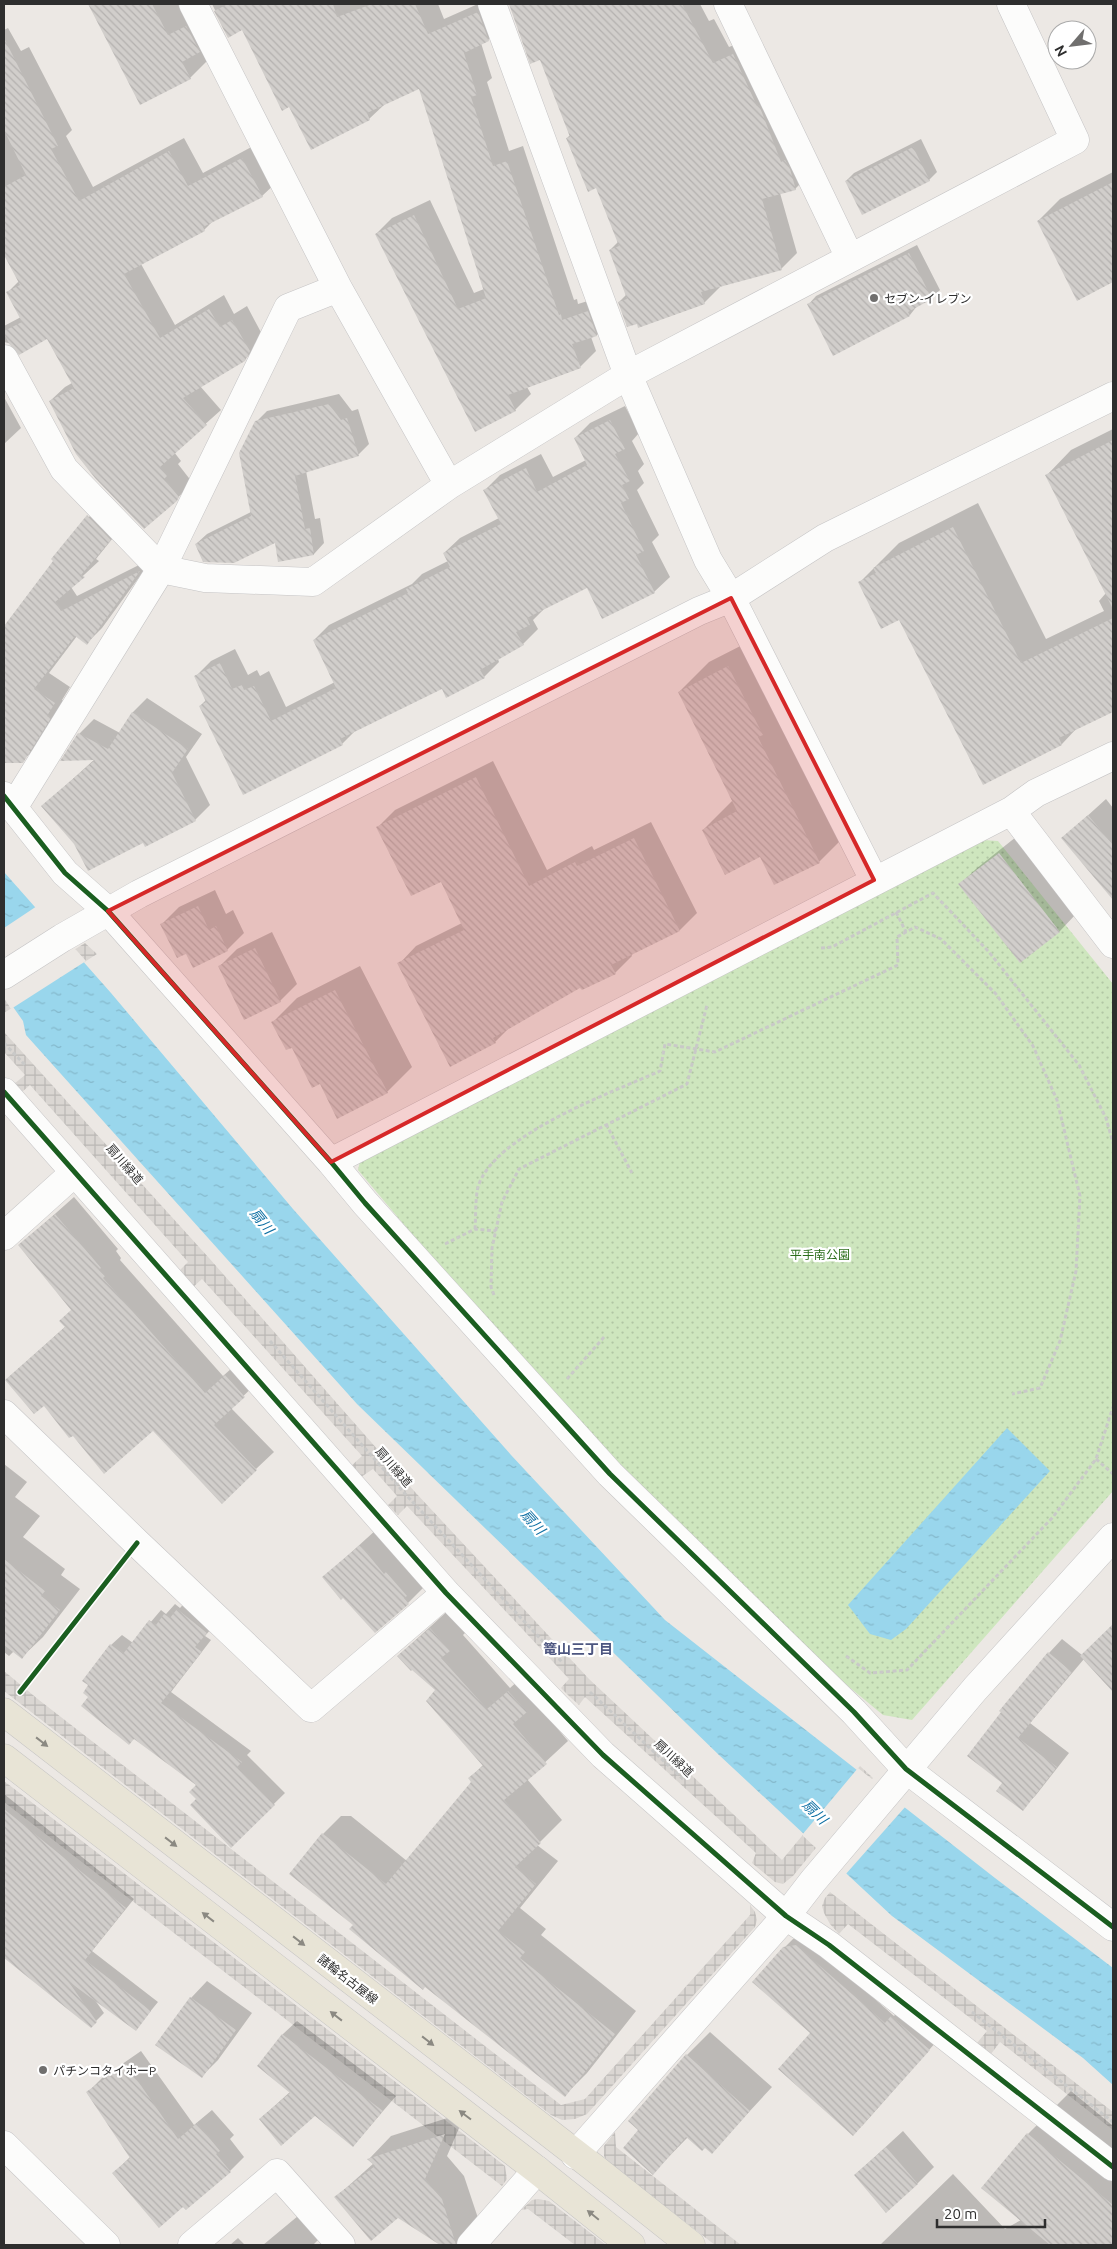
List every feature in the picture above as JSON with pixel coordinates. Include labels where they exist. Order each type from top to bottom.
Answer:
[{"type":"main road","name":"諸輪名古屋線","points":[[12,1702],[575,2155],[691,2245]]},
{"type":"main road","points":[[4,1758],[537,2170],[631,2245]]},
{"type":"street","points":[[193,4],[338,288],[449,485]]},
{"type":"street","points":[[492,4],[628,375],[708,560],[731,598],[874,880]]},
{"type":"street","points":[[728,4],[850,258]]},
{"type":"street","points":[[4,359],[64,470],[161,569],[204,578],[313,582],[449,485],[628,375],[1075,140],[1011,4]]},
{"type":"street","points":[[338,288],[288,308],[161,569],[8,802],[65,873],[108,911],[331,1162],[365,1204],[610,1474],[854,1712],[906,1769],[1113,1927]]},
{"type":"street","points":[[4,975],[108,911],[690,616],[731,598],[825,538],[1113,396]]},
{"type":"street","points":[[331,1162],[874,880],[1011,811],[1036,794],[1113,756]]},
{"type":"street","points":[[1011,811],[1113,944]]},
{"type":"street","points":[[4,1092],[446,1593],[603,1754],[786,1916],[829,1945],[1113,2167]]},
{"type":"street","points":[[4,1236],[74,1173]]},
{"type":"street","points":[[4,1414],[136,1543],[311,1708],[446,1593]]},
{"type":"street","points":[[575,2155],[786,1916],[813,1881],[890,1792],[906,1769],[975,1689],[1113,1537]]},
{"type":"street","points":[[4,2145],[106,2245]]},
{"type":"street","points":[[471,2245],[537,2170]]},
{"type":"street","points":[[192,2245],[276,2173],[342,2245]]},
{"type":"path","points":[[819,948],[832,947],[933,893],[989,952],[1079,1065],[1106,1118],[1113,1143]]},
{"type":"path","points":[[496,1231],[475,1229],[478,1187],[493,1162],[536,1127],[660,1070],[665,1044],[715,1052],[898,965],[897,937],[914,927],[941,939],[996,994],[1033,1046],[1056,1100],[1080,1196],[1076,1271],[1060,1341],[1040,1388],[1012,1394]]},
{"type":"path","points":[[497,1302],[491,1287],[492,1248],[502,1202],[519,1169],[687,1084],[707,1005],[716,1000]]},
{"type":"path","points":[[4,1043],[28,1068]]},
{"type":"path","points":[[606,1124],[632,1173]]},
{"type":"path","points":[[566,1380],[605,1336]]},
{"type":"path","points":[[560,1373],[573,1386]]},
{"type":"path","points":[[843,1654],[870,1672],[907,1670],[1053,1517],[1096,1460],[1113,1407]]},
{"type":"path","points":[[1096,1460],[1113,1474]]},
{"type":"path","points":[[12,1702],[136,1543]]},
{"type":"highlighted area","points":[[731,598],[874,880],[331,1162],[108,911]]},
{"type":"green space","name":"平手南公園","points":[[983,840],[998,841],[1113,984],[1113,1491],[912,1720],[883,1715],[751,1606],[555,1404],[358,1170],[361,1157]]},
{"type":"shaded area","points":[[85,943],[97,954],[4,1013],[4,994]]},
{"type":"shaded area","points":[[4,1032],[209,1258],[415,1492],[589,1679],[782,1860],[860,1766],[873,1778],[793,1876],[783,1884],[775,1882],[752,1863],[756,1853],[585,1697],[579,1705],[570,1697],[561,1688],[569,1679],[407,1506],[398,1515],[388,1505],[397,1496],[373,1469],[361,1477],[351,1466],[362,1456],[202,1279],[192,1288],[178,1272],[188,1262],[30,1085],[22,1092],[14,1084],[25,1075],[4,1052]]},
{"type":"shaded area","points":[[4,1671],[561,2105],[585,2099],[750,1915],[750,1905],[755,1912],[757,1920],[755,1927],[587,2114],[575,2119],[562,2120],[551,2115],[4,1691]]},
{"type":"shaded area","points":[[4,1781],[505,2166],[507,2179],[502,2186],[4,1802]]},
{"type":"shaded area","points":[[830,1892],[1113,2112],[1113,2130],[1000,2042],[991,2054],[977,2043],[987,2031],[848,1924],[839,1934],[830,1924],[822,1906]]},
{"type":"shaded area","points":[[615,2132],[616,2147],[741,2245],[715,2245],[607,2162],[604,2156],[604,2146]]},
{"type":"shaded area","points":[[532,2200],[549,2201],[606,2245],[575,2245],[528,2209],[521,2210]]},
{"type":"water","name":"扇川","points":[[4,872],[111,993],[293,1209],[511,1455],[665,1620],[1113,1968],[1113,2085],[1083,2058],[892,1916],[719,1755],[357,1404],[26,1035],[23,1021],[4,994]]},
{"type":"water","points":[[1007,1428],[1050,1471],[906,1629],[891,1640],[870,1634],[848,1605]]},
{"type":"pier","points":[[37,906],[86,961],[11,1009],[4,998],[4,928]]},
{"type":"pier","points":[[858,1768],[906,1806],[845,1875],[802,1835]]},
{"type":"building","points":[[88,4],[152,4],[168,35],[186,26],[200,52],[182,62],[191,79],[140,105]]},
{"type":"building","points":[[228,4],[333,4],[337,17],[372,4],[415,4],[428,34],[478,12],[489,41],[464,53],[477,95],[471,97],[493,166],[507,161],[559,315],[561,314],[562,320],[588,311],[597,336],[572,344],[581,368],[508,395],[516,411],[475,432],[375,234],[414,215],[458,309],[486,298],[419,89],[367,113],[370,120],[311,150],[289,107],[282,111],[242,30],[228,38],[214,11]]},
{"type":"building","points":[[509,4],[682,4],[713,63],[733,54],[757,106],[759,105],[781,162],[785,160],[790,169],[796,190],[762,199],[782,270],[701,292],[705,304],[638,328],[637,324],[627,327],[618,302],[627,299],[609,250],[619,246],[596,188],[588,192],[566,138],[570,137],[540,60],[530,64]]},
{"type":"building","points":[[4,38],[58,146],[51,149],[79,201],[169,151],[188,186],[242,158],[263,197],[203,227],[205,231],[124,274],[160,338],[209,309],[220,327],[232,320],[250,351],[245,361],[183,398],[207,425],[160,467],[167,476],[164,479],[179,497],[177,501],[144,529],[95,478],[76,454],[49,401],[74,388],[47,339],[19,355],[10,345],[4,334],[4,331],[22,322],[6,292],[20,285],[4,255],[4,187],[26,175],[4,130]]},
{"type":"building","points":[[913,147],[930,181],[862,215],[845,181]]},
{"type":"building","points":[[1113,182],[1113,282],[1077,301],[1037,221]]},
{"type":"building","points":[[909,253],[932,299],[908,312],[910,316],[833,356],[807,304]]},
{"type":"building","points":[[329,404],[341,420],[347,418],[359,456],[295,476],[305,529],[310,528],[314,555],[278,562],[275,543],[234,563],[203,562],[195,544],[251,516],[239,453],[255,421]]},
{"type":"building","points":[[610,420],[625,449],[615,454],[630,481],[622,485],[629,499],[621,503],[644,551],[636,555],[655,593],[602,619],[587,588],[527,618],[530,625],[516,632],[524,645],[480,670],[485,678],[446,698],[442,689],[340,739],[343,745],[243,795],[199,706],[206,702],[194,676],[220,663],[232,689],[242,685],[244,690],[254,686],[271,721],[336,688],[313,640],[408,593],[406,589],[450,567],[443,553],[501,524],[483,490],[526,468],[537,492],[587,465],[574,438]]},
{"type":"building","points":[[1113,440],[1113,609],[1045,475]]},
{"type":"building","points":[[87,515],[111,540],[81,575],[85,577],[55,602],[61,611],[140,571],[87,645],[75,636],[34,689],[55,703],[47,716],[51,718],[23,763],[4,763],[4,626],[53,561],[51,559]]},
{"type":"building","points":[[953,527],[1021,663],[1113,618],[1113,712],[1059,738],[1062,745],[983,785],[899,620],[881,629],[858,582],[876,573],[873,568]]},
{"type":"building","points":[[728,666],[763,735],[758,737],[820,863],[774,885],[760,857],[725,875],[702,830],[737,811],[678,692]]},
{"type":"building","points":[[132,712],[188,749],[172,773],[196,821],[145,847],[143,843],[88,871],[74,844],[41,806],[95,760],[60,761],[78,733],[108,749]]},
{"type":"building","points":[[476,777],[529,886],[575,862],[577,866],[634,838],[680,931],[611,965],[616,974],[582,990],[580,988],[493,1038],[496,1043],[450,1067],[397,963],[464,930],[441,882],[411,896],[376,827]]},
{"type":"building","points":[[1088,815],[1113,845],[1113,900],[1061,838]]},
{"type":"building","points":[[999,853],[1060,932],[1020,963],[958,884]]},
{"type":"building","points":[[198,906],[209,930],[216,926],[228,951],[193,968],[186,954],[177,958],[160,924]]},
{"type":"building","points":[[255,948],[281,1002],[244,1020],[218,966]]},
{"type":"building","points":[[335,990],[388,1093],[337,1119],[320,1084],[312,1088],[292,1048],[286,1050],[271,1022]]},
{"type":"building","points":[[55,1214],[101,1268],[99,1270],[105,1276],[103,1278],[205,1393],[225,1375],[245,1397],[214,1425],[257,1470],[222,1504],[153,1431],[104,1474],[73,1436],[69,1438],[44,1406],[34,1414],[5,1380],[65,1327],[59,1321],[71,1310],[18,1245]]},
{"type":"building","points":[[360,1545],[384,1574],[386,1572],[407,1596],[404,1598],[409,1604],[375,1633],[343,1598],[341,1600],[322,1577]]},
{"type":"building","points":[[4,1559],[45,1591],[41,1596],[60,1610],[22,1659],[4,1645]]},
{"type":"building","points":[[177,1609],[207,1633],[195,1647],[202,1652],[161,1703],[242,1762],[237,1767],[275,1805],[231,1848],[190,1805],[196,1799],[189,1792],[196,1785],[134,1739],[129,1745],[81,1706],[88,1697],[83,1693],[88,1685],[82,1681],[110,1644],[123,1654],[149,1620],[156,1625],[164,1614],[170,1618]]},
{"type":"building","points":[[1113,1624],[1113,1692],[1080,1656]]},
{"type":"building","points":[[430,1628],[450,1651],[441,1658],[487,1709],[508,1691],[527,1712],[513,1724],[547,1764],[504,1800],[541,1843],[515,1867],[536,1884],[498,1931],[525,1952],[520,1958],[615,2034],[565,2097],[425,1987],[423,1990],[349,1929],[353,1925],[289,1874],[322,1833],[386,1884],[471,1782],[468,1778],[483,1766],[426,1701],[435,1690],[411,1671],[397,1656]]},
{"type":"building","points":[[1048,1652],[1072,1672],[1018,1738],[1057,1767],[1023,1811],[996,1791],[1002,1783],[967,1756],[1001,1712],[999,1711]]},
{"type":"building","points":[[4,1809],[126,1908],[85,1960],[151,2011],[136,2031],[68,1981],[97,2022],[91,2028],[4,1958]]},
{"type":"building","points":[[796,1945],[885,2023],[891,2016],[930,2050],[853,2136],[778,2069],[810,2033],[752,1982],[783,1947]]},
{"type":"building","points":[[190,1997],[236,2030],[202,2078],[155,2045]]},
{"type":"building","points":[[282,2034],[383,2111],[353,2147],[315,2116],[281,2146],[259,2119],[290,2093],[257,2066]]},
{"type":"building","points":[[686,2054],[750,2111],[712,2154],[705,2148],[702,2151],[686,2137],[653,2175],[623,2148],[638,2130],[628,2121]]},
{"type":"building","points":[[126,2064],[178,2139],[197,2123],[220,2151],[216,2154],[231,2172],[186,2210],[183,2207],[159,2228],[112,2173],[130,2158],[86,2092]]},
{"type":"building","points":[[1027,2133],[1113,2205],[1113,2245],[1050,2245],[981,2188]]},
{"type":"building","points":[[445,2134],[425,2179],[442,2199],[456,2245],[440,2245],[398,2218],[371,2241],[334,2197],[375,2166],[367,2159]]},
{"type":"building","points":[[886,2147],[918,2184],[886,2213],[854,2175]]},
{"type":"cycle path","points":[[4,796],[65,873],[108,911],[331,1162],[365,1203],[610,1474],[854,1712],[906,1769],[1113,1927]]},
{"type":"cycle path","points":[[4,1092],[446,1593],[603,1755],[786,1916],[829,1945],[1113,2167]]},
{"type":"cycle path","points":[[20,1692],[137,1543]]},
{"type":"place","name":"セブン-イレブン","points":[[874,298]]},
{"type":"place","name":"パチンコタイホーP","points":[[43,2070]]},
{"type":"district","name":"篭山三丁目","points":[[578,1649]]}]
